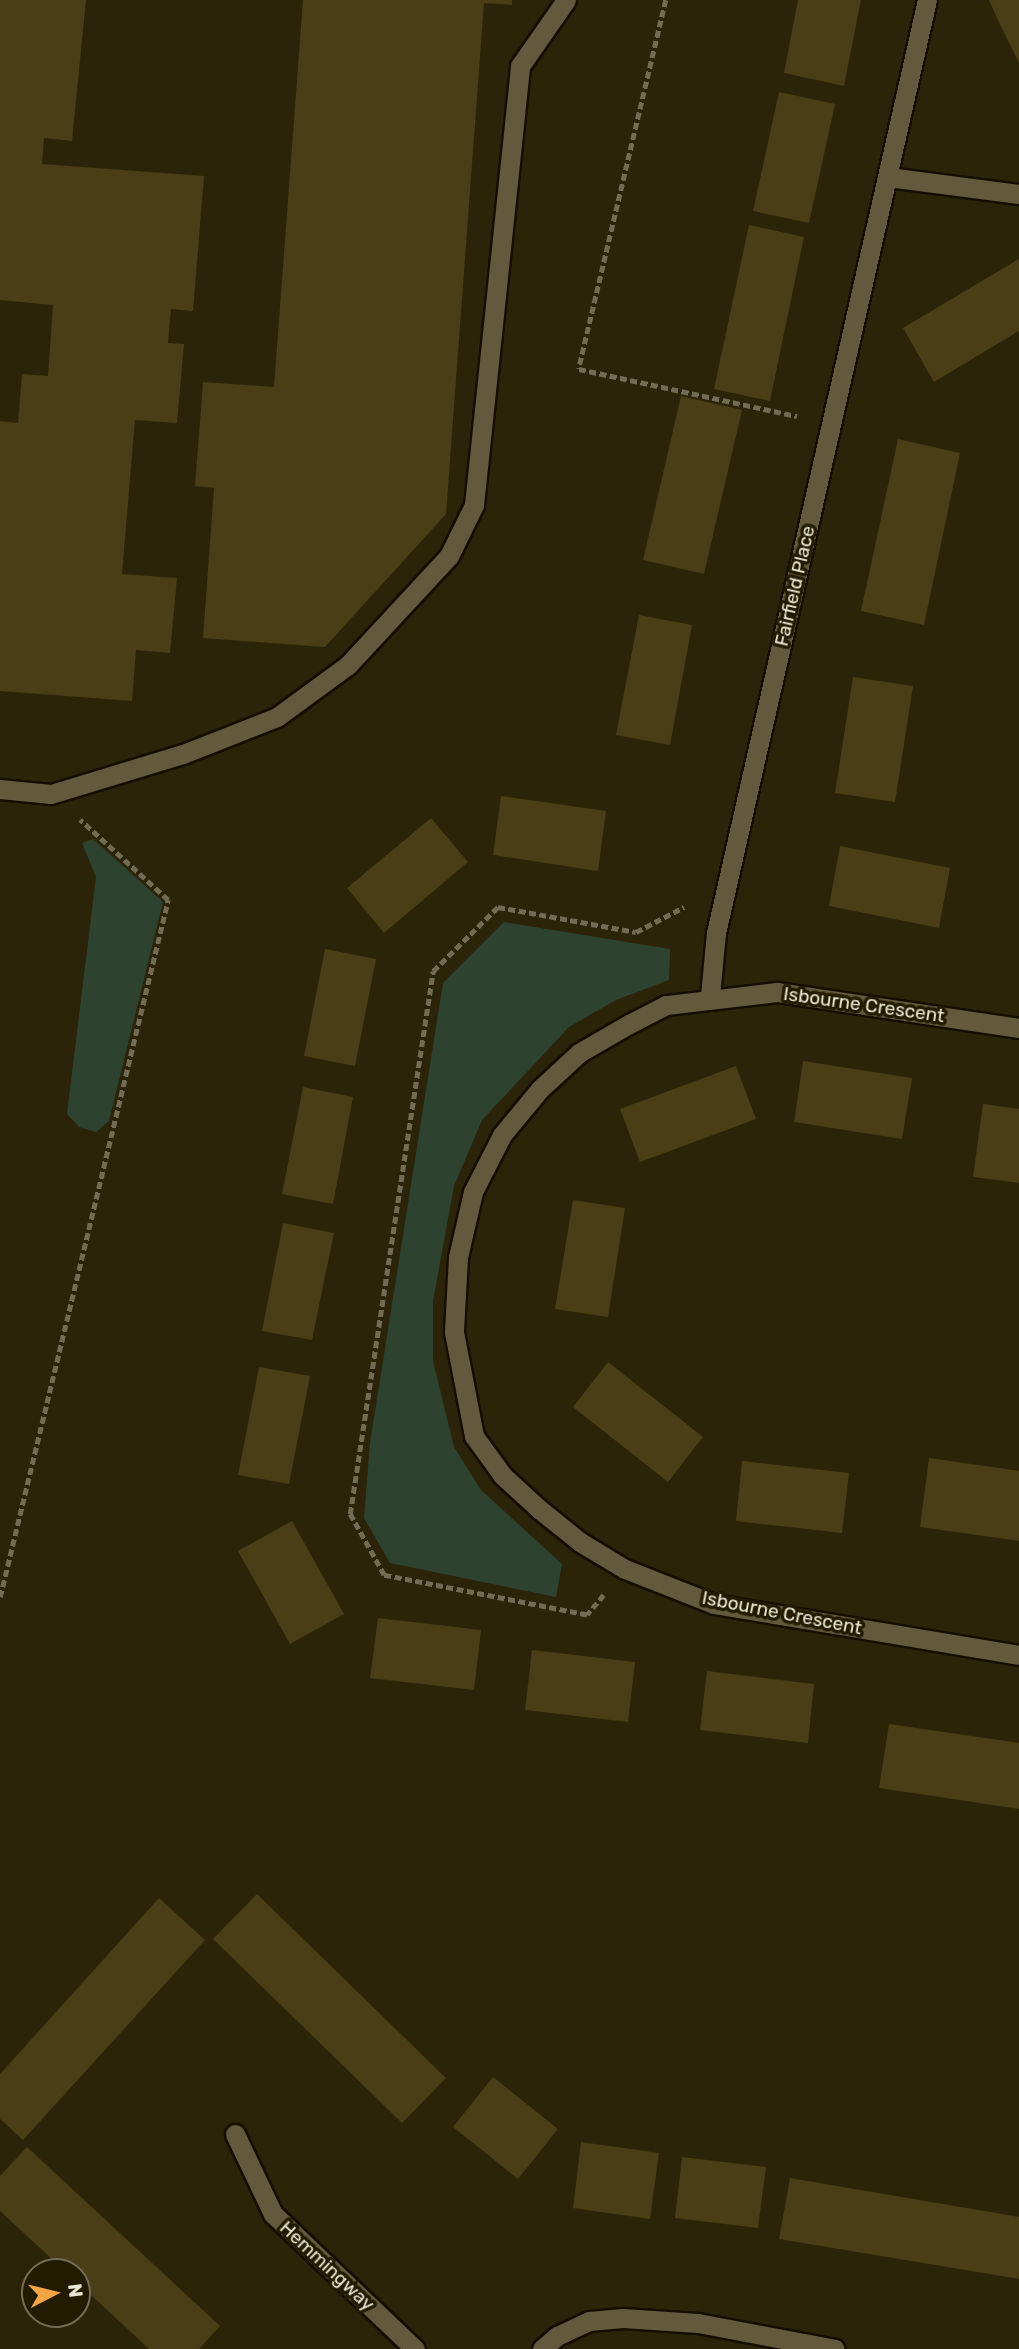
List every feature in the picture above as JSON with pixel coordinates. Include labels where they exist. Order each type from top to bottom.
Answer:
[{"type":"street","points":[[0,789],[51,794],[183,754],[277,717],[348,665],[449,556],[474,505],[520,66],[566,0]]},
{"type":"street","name":"Fairfield Place","points":[[710,996],[716,933],[927,0]]},
{"type":"street","points":[[888,177],[1019,194]]},
{"type":"street","name":"Isbourne Crescent","points":[[1019,1028],[777,992],[710,996],[666,1005],[579,1053],[540,1089],[502,1135],[473,1192],[458,1257],[454,1332],[474,1437],[503,1476],[539,1509],[580,1542],[625,1569],[714,1604],[1019,1655]]},
{"type":"street","name":"Hemmingway","points":[[235,2134],[273,2214],[415,2349]]},
{"type":"street","points":[[542,2349],[557,2336],[589,2322],[623,2318],[698,2323],[835,2349]]},
{"type":"path","points":[[666,0],[579,369],[832,424]]},
{"type":"path","points":[[0,1597],[168,900],[51,794]]},
{"type":"green space","points":[[93,839],[163,902],[109,1121],[96,1132],[79,1127],[67,1114],[96,877],[82,843]]},
{"type":"green space","points":[[504,922],[670,949],[669,980],[616,1000],[569,1027],[482,1120],[454,1186],[433,1301],[433,1361],[454,1447],[481,1490],[562,1564],[556,1597],[390,1563],[364,1518],[370,1443],[443,983]]},
{"type":"building","points":[[0,0],[86,0],[72,141],[44,138],[42,164],[204,176],[193,311],[171,309],[168,343],[184,344],[177,423],[135,420],[122,574],[177,578],[170,653],[136,650],[132,701],[0,691],[0,421],[18,423],[22,374],[48,376],[53,305],[0,300]]},
{"type":"building","points":[[303,0],[512,0],[512,5],[484,3],[446,514],[325,647],[203,638],[214,488],[195,486],[203,382],[274,387]]},
{"type":"building","points":[[798,0],[861,0],[844,86],[784,73]]},
{"type":"building","points":[[989,0],[1019,0],[1019,63],[997,18]]},
{"type":"building","points":[[779,92],[835,104],[809,223],[753,211]]},
{"type":"building","points":[[749,225],[804,237],[770,401],[714,389]]},
{"type":"building","points":[[1019,259],[1019,331],[934,382],[903,328]]},
{"type":"building","points":[[681,396],[742,410],[704,574],[643,560]]},
{"type":"building","points":[[898,439],[960,453],[924,625],[861,611]]},
{"type":"building","points":[[639,615],[692,625],[670,745],[616,735]]},
{"type":"building","points":[[853,677],[913,686],[895,802],[835,793]]},
{"type":"building","points":[[501,796],[606,811],[598,871],[493,855]]},
{"type":"building","points":[[431,818],[468,862],[384,933],[347,888]]},
{"type":"building","points":[[840,846],[950,868],[939,928],[829,906]]},
{"type":"building","points":[[325,949],[376,959],[355,1066],[304,1056]]},
{"type":"building","points":[[803,1061],[912,1078],[902,1139],[794,1122]]},
{"type":"building","points":[[736,1066],[756,1119],[640,1162],[620,1109]]},
{"type":"building","points":[[303,1087],[353,1097],[333,1204],[282,1194]]},
{"type":"building","points":[[983,1104],[1019,1109],[1019,1183],[973,1177]]},
{"type":"building","points":[[573,1200],[625,1208],[608,1317],[555,1309]]},
{"type":"building","points":[[283,1223],[334,1233],[312,1340],[262,1331]]},
{"type":"building","points":[[608,1362],[703,1437],[668,1482],[573,1407]]},
{"type":"building","points":[[259,1367],[310,1376],[289,1484],[238,1475]]},
{"type":"building","points":[[929,1458],[1019,1471],[1019,1541],[920,1527]]},
{"type":"building","points":[[742,1461],[849,1473],[842,1533],[736,1521]]},
{"type":"building","points":[[292,1521],[344,1614],[290,1644],[238,1551]]},
{"type":"building","points":[[378,1618],[481,1630],[474,1690],[370,1678]]},
{"type":"building","points":[[532,1650],[635,1662],[628,1722],[525,1710]]},
{"type":"building","points":[[707,1671],[814,1684],[808,1743],[700,1730]]},
{"type":"building","points":[[889,1724],[1019,1743],[1019,1809],[879,1788]]},
{"type":"building","points":[[257,1894],[446,2078],[402,2123],[213,1939]]},
{"type":"building","points":[[159,1898],[205,1940],[23,2140],[0,2119],[0,2074]]},
{"type":"building","points":[[493,2077],[558,2129],[518,2179],[453,2127]]},
{"type":"building","points":[[581,2142],[659,2153],[650,2219],[573,2208]]},
{"type":"building","points":[[27,2147],[220,2326],[199,2349],[149,2349],[91,2295],[91,2258],[51,2258],[0,2211],[0,2176]]},
{"type":"building","points":[[682,2157],[766,2167],[758,2228],[675,2218]]},
{"type":"building","points":[[790,2178],[1019,2217],[1019,2279],[779,2239]]}]
